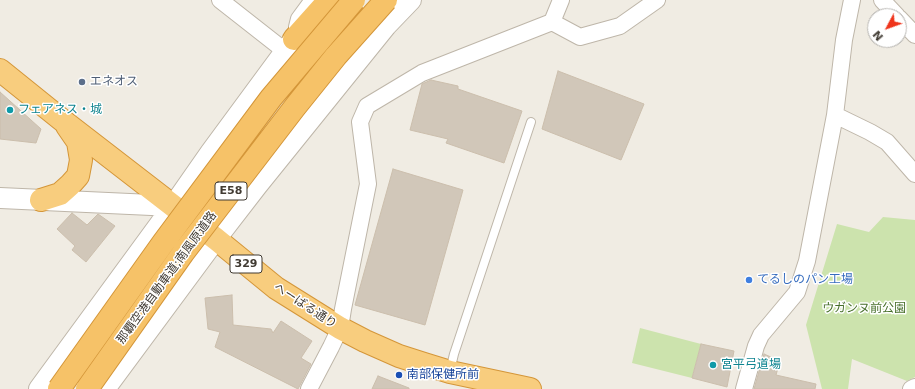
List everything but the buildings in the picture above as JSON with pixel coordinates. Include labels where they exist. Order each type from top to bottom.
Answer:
[{"type":"highway","points":[[290,45],[329,0]]},
{"type":"highway","name":"那覇空港自動車道;南風原道路","points":[[60,389],[163,243],[272,98],[354,0]]},
{"type":"highway","name":"那覇空港自動車道;南風原道路","points":[[87,389],[183,253],[290,113],[336,56],[386,0]]},
{"type":"highway","name":"へーばる通り","points":[[0,70],[216,239],[276,288],[340,328],[398,356],[450,372],[530,389]]},
{"type":"highway","points":[[41,200],[60,194],[78,176],[81,160],[78,142],[62,120]]},
{"type":"street","points":[[220,0],[290,45]]},
{"type":"street","points":[[39,389],[290,45],[299,18],[313,0]]},
{"type":"street","points":[[105,389],[257,186],[386,26],[411,0]]},
{"type":"street","points":[[308,389],[340,328],[368,184],[360,122],[367,106],[422,73],[552,22],[561,0]]},
{"type":"street","points":[[552,22],[580,37],[620,26],[657,0]]},
{"type":"street","points":[[744,389],[756,346],[761,335],[797,292],[807,261],[835,115],[844,40],[852,0]]},
{"type":"street","points":[[882,0],[890,8]]},
{"type":"street","points":[[907,26],[915,35]]},
{"type":"street","points":[[835,115],[887,142],[915,174]]},
{"type":"street","points":[[0,198],[173,206]]},
{"type":"street","points":[[911,389],[915,386]]},
{"type":"lane","points":[[450,372],[454,354],[531,122]]},
{"type":"green space","name":"ウガンヌ前公園","points":[[883,217],[915,220],[915,377],[907,381],[852,359],[848,389],[822,389],[806,325],[837,224],[869,232]]},
{"type":"green space","points":[[640,328],[701,344],[692,378],[632,363]]},
{"type":"place","name":"エネオス","points":[[82,82]]},
{"type":"place","name":"フェアネス・城","points":[[10,110]]},
{"type":"place","name":"てるしのパン工場","points":[[749,280]]},
{"type":"place","name":"宮平弓道場","points":[[713,365]]},
{"type":"place","name":"南部保健所前","points":[[399,375]]}]
